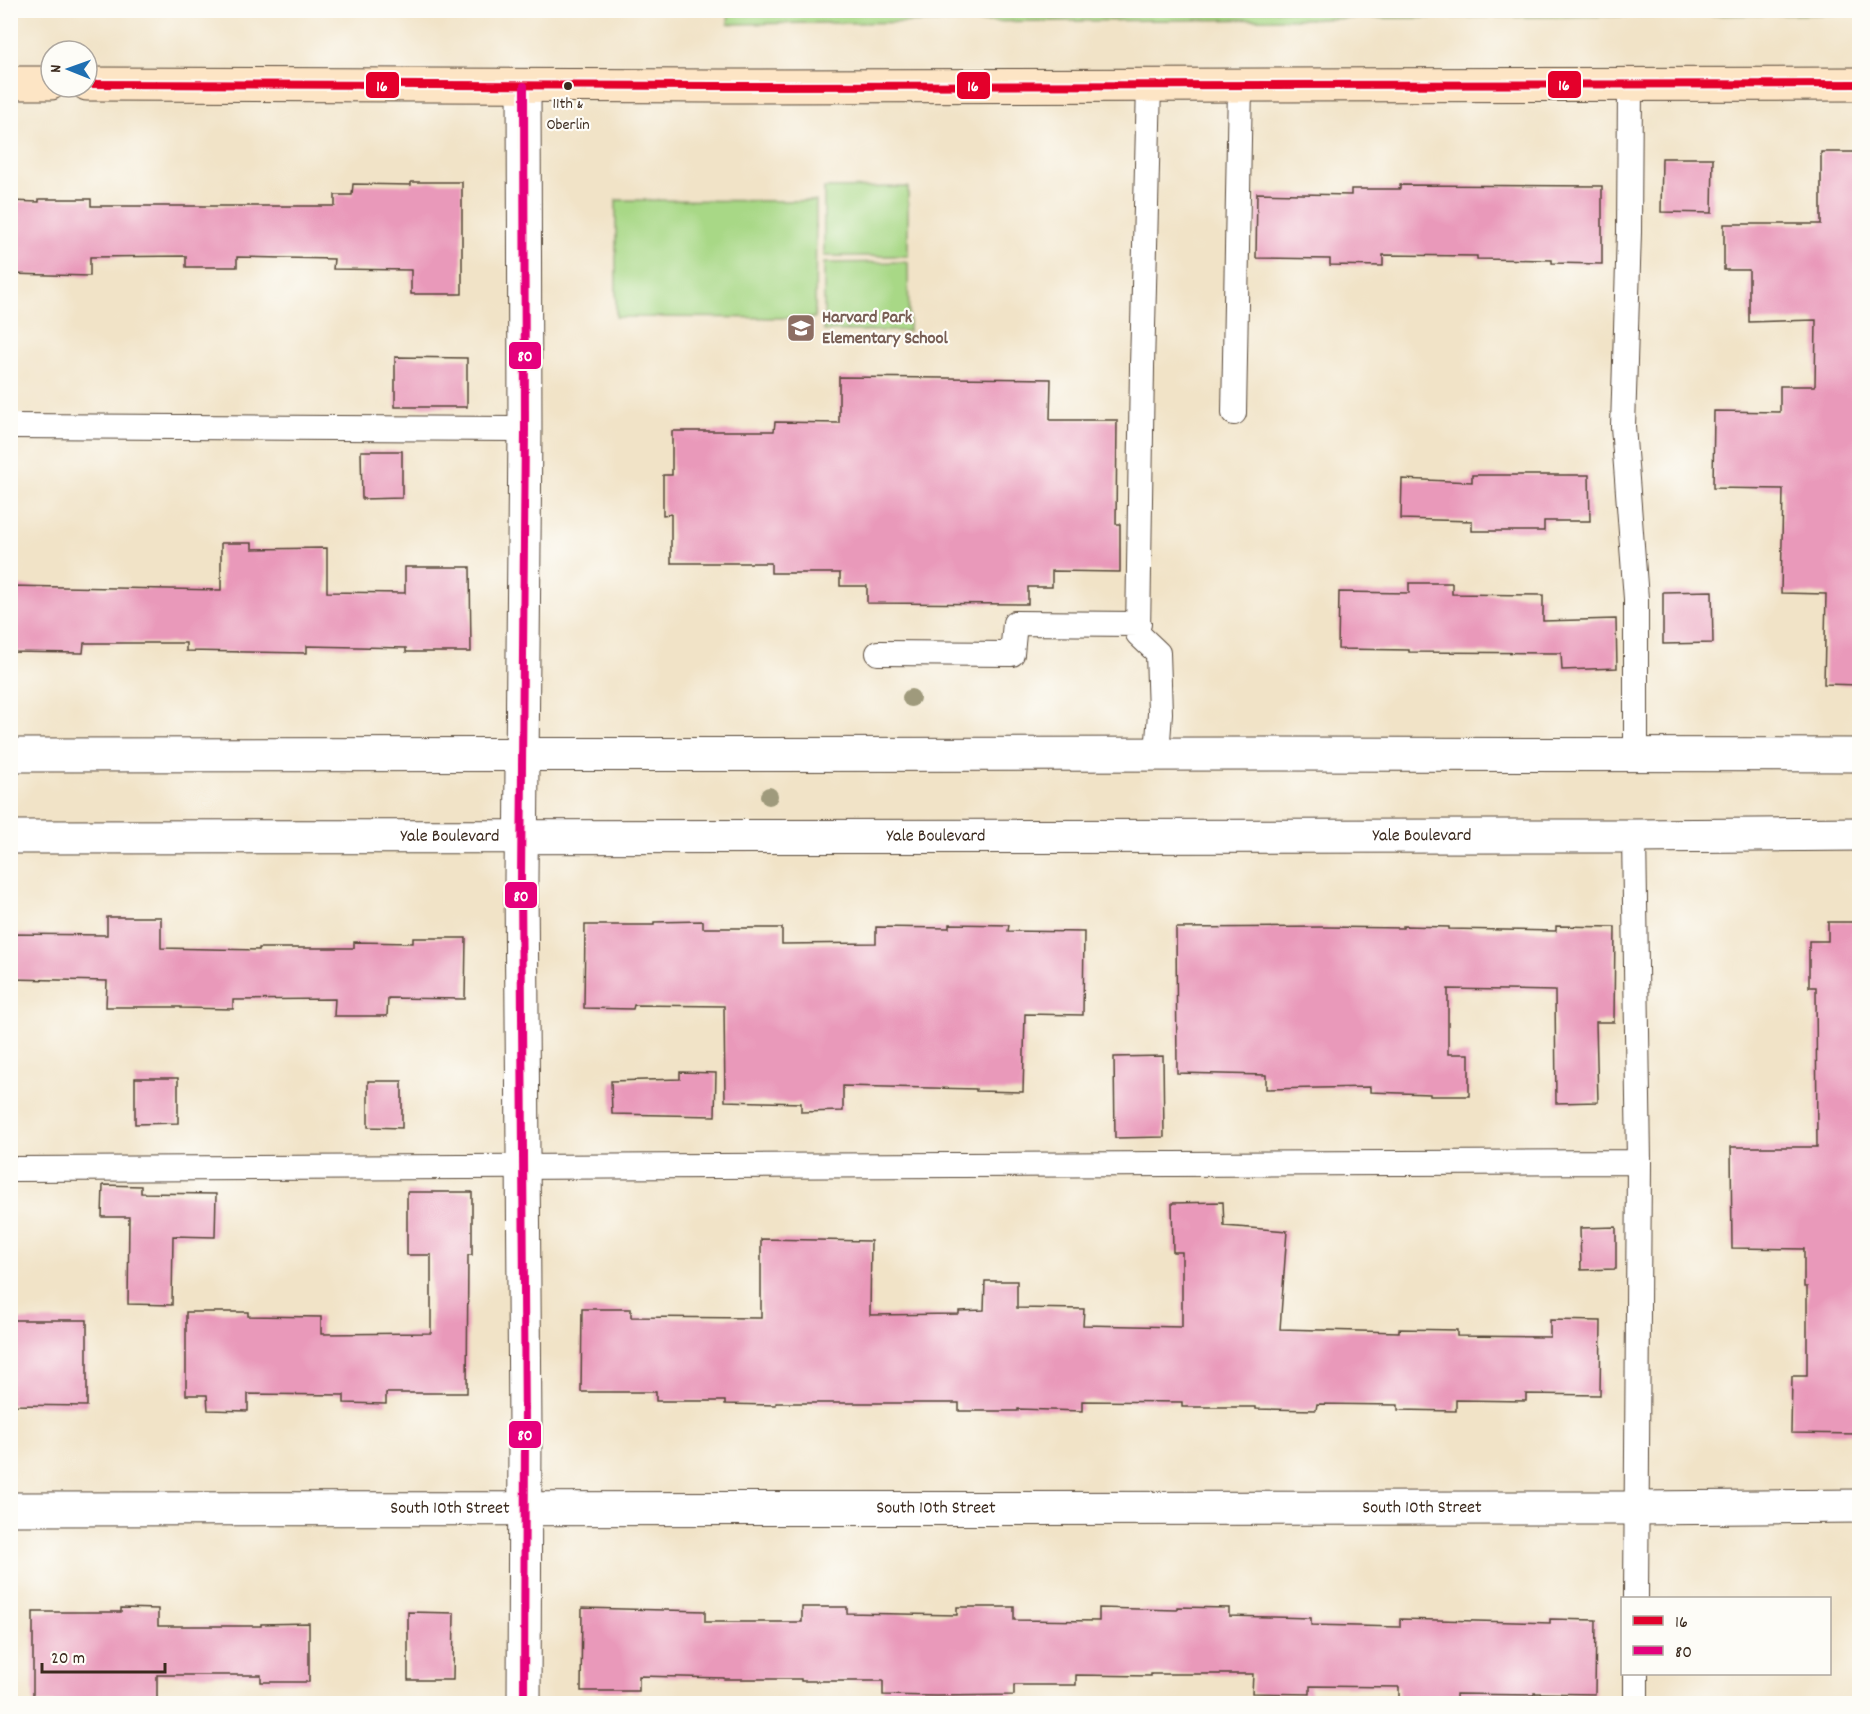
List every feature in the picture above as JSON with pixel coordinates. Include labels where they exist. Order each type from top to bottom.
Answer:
[{"type":"street","points":[[10,83],[39,83]]},
{"type":"street","points":[[99,84],[524,86],[1860,84]]},
{"type":"street","points":[[524,86],[525,429],[522,837],[524,1704]]},
{"type":"street","points":[[10,755],[1860,755]]},
{"type":"street","name":"Yale Boulevard","points":[[10,837],[1860,834]]},
{"type":"street","name":"South 10th Street","points":[[10,1509],[1860,1506]]},
{"type":"lane","points":[[1149,85],[1138,634],[1158,653],[1160,713],[1158,754]]},
{"type":"lane","points":[[1234,413],[1240,85]]},
{"type":"lane","points":[[1630,85],[1629,232],[1623,426],[1636,599],[1636,754]]},
{"type":"lane","points":[[10,426],[525,429]]},
{"type":"lane","points":[[878,653],[1012,654],[1015,623],[1139,624]]},
{"type":"lane","points":[[1634,836],[1638,1162],[1636,1597]]},
{"type":"lane","points":[[10,1169],[1638,1162]]},
{"type":"lane","points":[[1636,1675],[1636,1704]]},
{"type":"green space","points":[[729,10],[1859,10],[1860,14],[728,24]]},
{"type":"green space","points":[[908,187],[908,256],[824,256],[824,188]]},
{"type":"green space","points":[[616,200],[816,201],[815,318],[616,317]]},
{"type":"green space","points":[[908,262],[909,331],[824,331],[824,263]]},
{"type":"building","points":[[1821,152],[1860,152],[1860,685],[1824,684],[1826,594],[1781,593],[1783,489],[1713,488],[1714,411],[1780,412],[1780,386],[1815,386],[1816,320],[1749,322],[1749,270],[1724,270],[1724,224],[1821,224]]},
{"type":"building","points":[[1662,158],[1713,158],[1712,213],[1661,212]]},
{"type":"building","points":[[411,182],[462,182],[462,294],[411,294],[411,270],[333,269],[334,259],[237,257],[237,267],[186,267],[186,256],[90,257],[90,276],[10,274],[10,201],[91,199],[91,206],[335,206],[335,195],[352,195],[353,184],[411,185]]},
{"type":"building","points":[[1400,185],[1602,186],[1602,264],[1552,263],[1552,260],[1477,259],[1477,256],[1383,255],[1383,266],[1330,265],[1330,259],[1256,258],[1257,193],[1351,195],[1351,189],[1400,189]]},
{"type":"building","points":[[395,357],[467,358],[467,407],[395,407]]},
{"type":"building","points":[[839,377],[1051,379],[1050,420],[1117,420],[1116,524],[1120,524],[1120,572],[1052,571],[1052,587],[1028,587],[1028,604],[867,603],[867,586],[840,586],[840,573],[771,573],[771,563],[671,563],[671,514],[663,515],[663,475],[672,475],[672,431],[774,431],[775,422],[839,423]]},
{"type":"building","points":[[361,451],[402,451],[402,498],[362,499]]},
{"type":"building","points":[[1472,475],[1589,475],[1590,521],[1544,521],[1544,531],[1472,531],[1472,521],[1401,519],[1402,479],[1472,482]]},
{"type":"building","points":[[221,543],[252,543],[252,549],[327,548],[327,592],[405,593],[405,567],[470,567],[471,652],[406,652],[406,648],[307,646],[307,653],[186,651],[186,643],[84,643],[83,653],[10,652],[10,586],[221,590]]},
{"type":"building","points":[[1409,583],[1452,583],[1452,594],[1543,595],[1543,621],[1616,619],[1617,668],[1562,670],[1561,653],[1338,649],[1339,592],[1409,593]]},
{"type":"building","points":[[1712,591],[1713,643],[1663,644],[1663,592]]},
{"type":"building","points":[[107,917],[161,917],[161,948],[259,950],[259,948],[354,948],[354,942],[413,943],[413,938],[466,938],[465,999],[388,998],[387,1016],[334,1016],[335,999],[233,1000],[233,1009],[106,1007],[107,981],[10,979],[10,934],[107,935]]},
{"type":"building","points":[[703,921],[703,928],[782,928],[782,944],[876,943],[876,927],[949,928],[949,924],[1009,925],[1008,931],[1084,932],[1083,1015],[1025,1014],[1023,1092],[843,1086],[843,1111],[801,1112],[801,1103],[725,1101],[724,1006],[634,1005],[633,1009],[584,1008],[585,925],[654,925],[654,922]]},
{"type":"building","points":[[1828,922],[1860,922],[1860,1434],[1791,1433],[1792,1376],[1807,1376],[1807,1287],[1804,1287],[1804,1249],[1732,1248],[1731,1147],[1817,1147],[1816,987],[1809,987],[1809,941],[1828,941]]},
{"type":"building","points":[[1403,926],[1556,931],[1556,926],[1615,927],[1614,1022],[1596,1022],[1598,1102],[1556,1103],[1555,991],[1448,989],[1448,1054],[1469,1054],[1469,1096],[1370,1092],[1370,1087],[1266,1089],[1266,1075],[1177,1073],[1176,928],[1403,928]]},
{"type":"building","points":[[1163,1056],[1164,1137],[1115,1138],[1114,1057]]},
{"type":"building","points":[[680,1072],[716,1073],[715,1116],[612,1114],[611,1081],[680,1079]]},
{"type":"building","points":[[135,1078],[178,1078],[178,1123],[135,1124]]},
{"type":"building","points":[[368,1081],[402,1081],[402,1128],[368,1127]]},
{"type":"building","points":[[103,1185],[141,1186],[141,1193],[216,1194],[215,1237],[173,1236],[172,1305],[128,1304],[129,1217],[102,1217]]},
{"type":"building","points":[[407,1192],[472,1192],[472,1255],[468,1255],[467,1393],[386,1393],[386,1404],[344,1403],[344,1395],[248,1394],[248,1411],[208,1410],[207,1395],[186,1395],[186,1312],[248,1312],[248,1316],[321,1317],[321,1334],[431,1333],[431,1255],[407,1255]]},
{"type":"building","points":[[1223,1202],[1224,1226],[1287,1231],[1280,1329],[1399,1332],[1399,1329],[1457,1330],[1457,1336],[1550,1337],[1550,1320],[1601,1321],[1600,1395],[1526,1394],[1526,1401],[1456,1400],[1456,1411],[1398,1410],[1398,1405],[1317,1404],[1316,1410],[1182,1407],[1182,1402],[1082,1401],[1082,1411],[1018,1409],[1018,1411],[959,1411],[959,1403],[725,1404],[725,1401],[656,1401],[656,1392],[581,1392],[582,1309],[631,1309],[631,1317],[761,1318],[761,1239],[871,1241],[870,1315],[959,1314],[959,1311],[984,1310],[985,1281],[1017,1281],[1017,1308],[1084,1309],[1083,1325],[1182,1327],[1182,1252],[1173,1252],[1172,1203]]},
{"type":"building","points":[[1616,1227],[1616,1269],[1581,1270],[1580,1228]]},
{"type":"building","points":[[10,1320],[87,1320],[87,1406],[10,1405]]},
{"type":"building","points":[[802,1607],[847,1607],[847,1613],[957,1615],[957,1607],[1014,1607],[1014,1620],[1099,1621],[1099,1608],[1177,1610],[1177,1607],[1229,1608],[1229,1616],[1311,1618],[1311,1625],[1400,1627],[1400,1619],[1550,1623],[1550,1619],[1596,1620],[1595,1694],[1456,1694],[1456,1704],[1399,1704],[1399,1687],[1310,1686],[1310,1694],[1252,1693],[1253,1674],[1076,1675],[1076,1685],[1014,1685],[1014,1695],[883,1695],[883,1681],[639,1676],[639,1691],[581,1691],[582,1608],[705,1611],[705,1622],[802,1622]]},
{"type":"building","points":[[121,1608],[158,1609],[158,1626],[261,1626],[261,1624],[309,1623],[309,1682],[261,1682],[261,1675],[157,1675],[157,1700],[33,1703],[33,1612],[121,1612]]},
{"type":"building","points":[[408,1612],[454,1613],[453,1680],[408,1680]]},
{"type":"transit line","name":"16","points":[[99,84],[715,86],[1860,84]]},
{"type":"transit line","name":"80","points":[[524,86],[525,429],[521,879],[525,1429],[524,1704]]},
{"type":"place","name":"11th & Oberlin","points":[[568,86]]},
{"type":"place","name":"Harvard Park Elementary School","points":[[801,328]]}]
